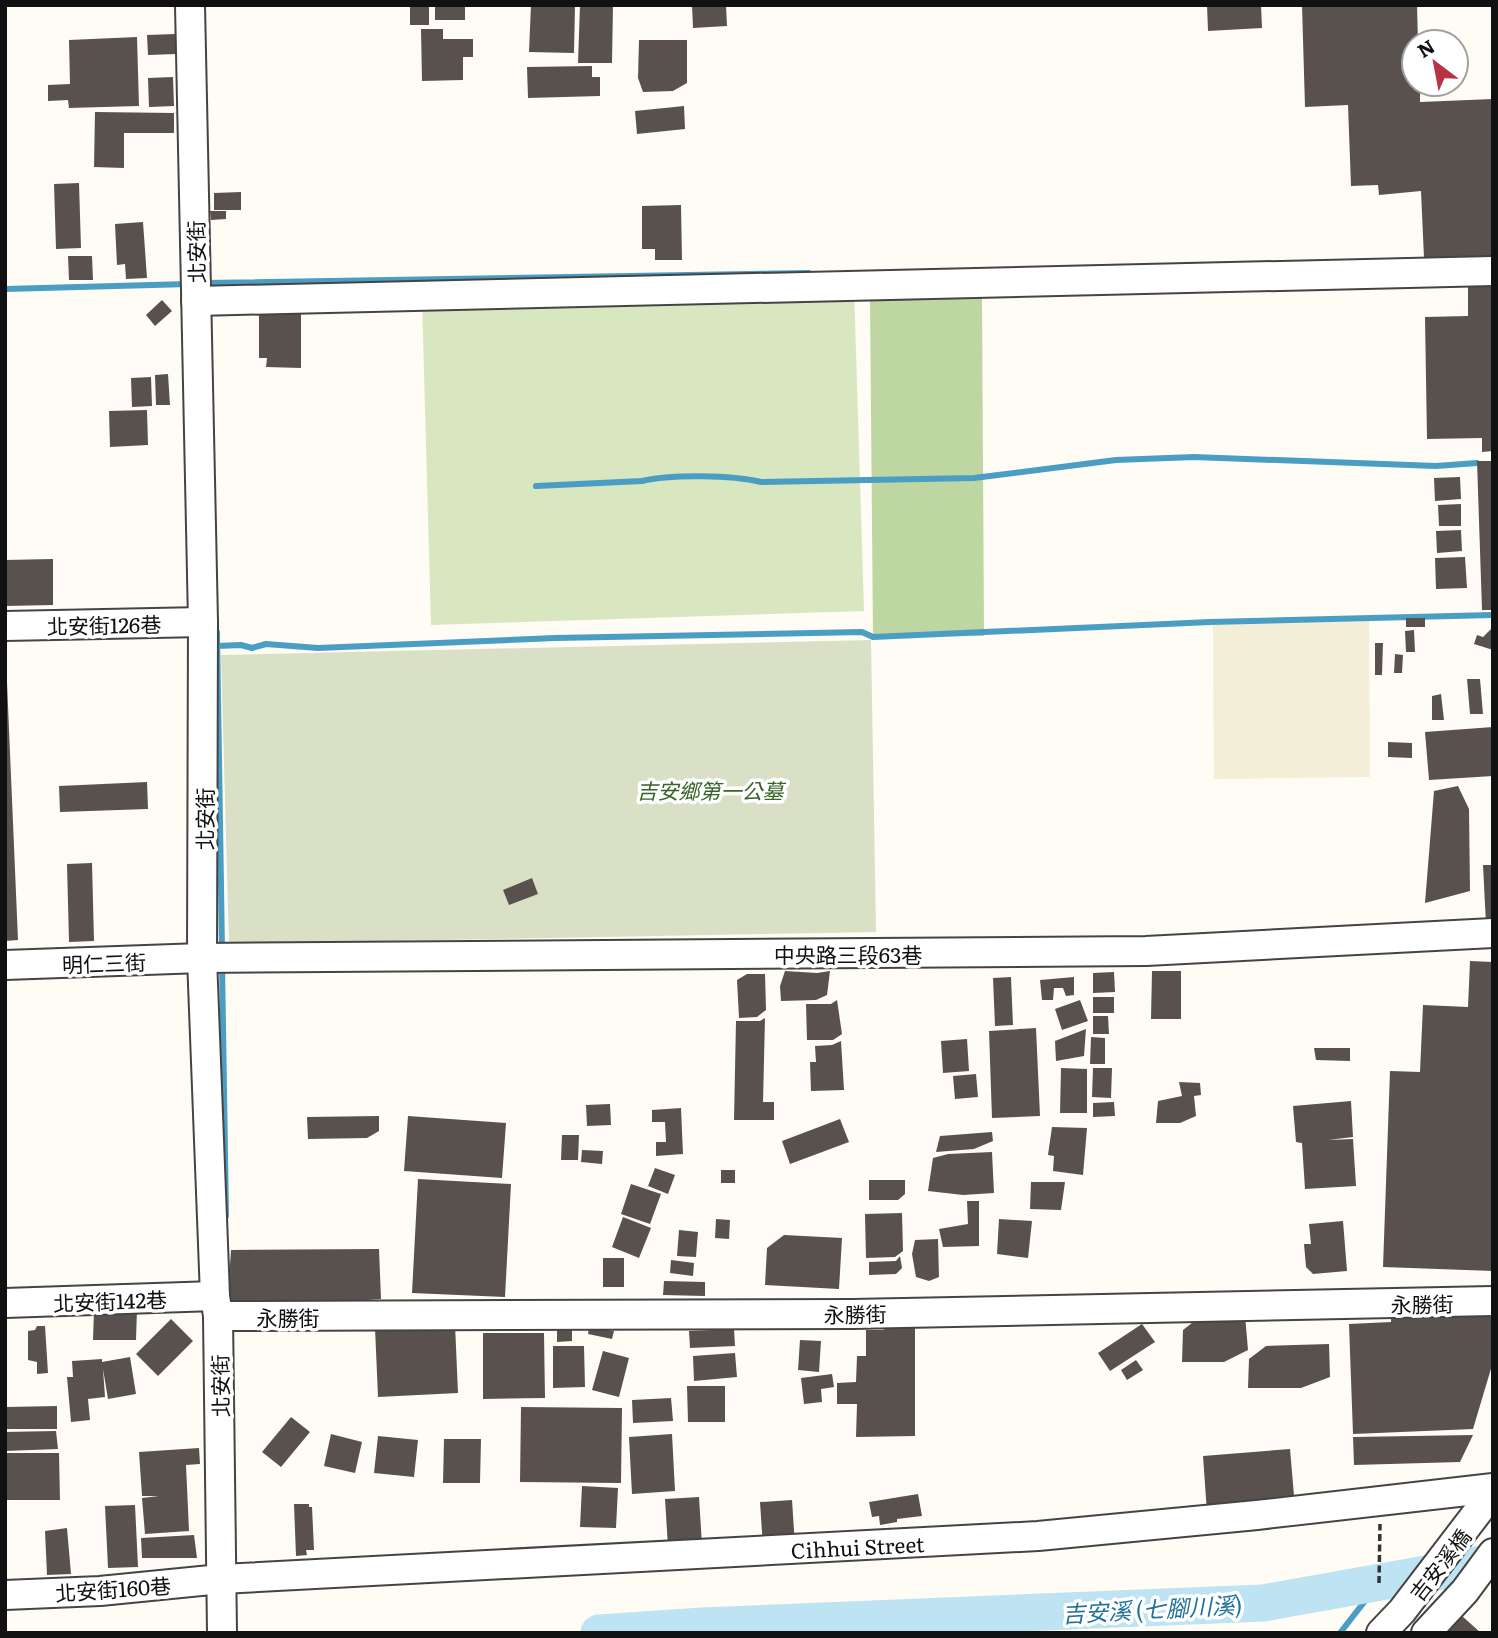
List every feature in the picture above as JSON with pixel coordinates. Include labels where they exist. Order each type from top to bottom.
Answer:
[{"type":"street","name":"北安街","points":[[190,5],[204,622],[202,958],[216,1306],[222,1633]]},
{"type":"street","points":[[196,301],[1493,271]]},
{"type":"street","name":"北安街126巷","points":[[5,626],[204,622]]},
{"type":"street","name":"中央路三段63巷","points":[[202,958],[1146,951],[1493,933]]},
{"type":"street","name":"明仁三街","points":[[5,965],[202,958]]},
{"type":"street","name":"永勝街","points":[[216,1306],[839,1314],[1493,1301]]},
{"type":"street","name":"北安街142巷","points":[[5,1303],[216,1306]]},
{"type":"street","name":"Cihhui Street","points":[[221,1589],[1038,1536],[1493,1490]]},
{"type":"street","name":"吉安溪橋","points":[[1381,1633],[1402,1611],[1493,1490]]},
{"type":"street","name":"吉安溪橋","points":[[1426,1633],[1465,1591],[1493,1553]]},
{"type":"street","name":"北安街160巷","points":[[5,1595],[221,1589]]},
{"type":"shaded area","points":[[1369,621],[1370,777],[1214,779],[1213,623]]},
{"type":"green space","points":[[854,287],[864,611],[431,625],[422,301]]},
{"type":"green space","points":[[982,296],[984,636],[873,637],[870,297]]},
{"type":"green space","name":"吉安鄉第一公墓","points":[[871,640],[876,932],[229,944],[221,655]]},
{"type":"building","points":[[410,5],[429,5],[429,25],[410,25]]},
{"type":"building","points":[[435,5],[465,5],[465,20],[435,20]]},
{"type":"building","points":[[531,5],[575,5],[574,53],[529,52]]},
{"type":"building","points":[[580,5],[613,5],[612,63],[578,63]]},
{"type":"building","points":[[692,5],[726,5],[727,26],[693,28]]},
{"type":"building","points":[[1207,5],[1261,5],[1262,28],[1208,31]]},
{"type":"building","points":[[1302,5],[1417,5],[1418,28],[1400,28],[1400,98],[1420,98],[1420,102],[1493,99],[1493,256],[1424,258],[1421,191],[1379,195],[1378,185],[1351,186],[1348,105],[1305,107]]},
{"type":"building","points":[[421,29],[443,29],[443,39],[473,39],[473,57],[463,57],[463,80],[422,81]]},
{"type":"building","points":[[175,34],[176,54],[148,55],[147,35]]},
{"type":"building","points":[[137,37],[139,106],[69,108],[68,100],[48,101],[48,85],[70,84],[69,40]]},
{"type":"building","points":[[639,40],[687,40],[687,83],[673,91],[643,92],[638,78]]},
{"type":"building","points":[[592,66],[592,77],[600,77],[600,96],[528,98],[527,67]]},
{"type":"building","points":[[173,77],[174,106],[149,107],[148,78]]},
{"type":"building","points":[[684,106],[685,129],[637,134],[635,111]]},
{"type":"building","points":[[95,112],[174,113],[174,133],[124,133],[124,168],[94,167]]},
{"type":"building","points":[[79,183],[81,248],[56,249],[54,184]]},
{"type":"building","points":[[241,192],[241,210],[214,210],[214,193]]},
{"type":"building","points":[[681,205],[682,260],[655,260],[655,249],[642,249],[642,206]]},
{"type":"building","points":[[210,211],[226,211],[226,219],[211,220]]},
{"type":"building","points":[[143,222],[147,278],[126,279],[125,264],[117,265],[115,224]]},
{"type":"building","points":[[68,256],[92,256],[93,280],[69,280]]},
{"type":"building","points":[[1493,280],[1493,451],[1482,452],[1482,438],[1427,439],[1425,317],[1468,316],[1468,281]]},
{"type":"building","points":[[162,300],[172,311],[155,326],[146,315]]},
{"type":"building","points":[[259,312],[301,313],[301,368],[266,367],[267,358],[259,358]]},
{"type":"building","points":[[168,374],[170,405],[156,405],[155,375]]},
{"type":"building","points":[[151,377],[152,406],[132,407],[131,378]]},
{"type":"building","points":[[147,410],[148,445],[110,447],[109,411]]},
{"type":"building","points":[[1477,461],[1493,461],[1493,610],[1482,610]]},
{"type":"building","points":[[1460,477],[1461,499],[1435,501],[1434,478]]},
{"type":"building","points":[[1461,504],[1461,526],[1439,526],[1438,505]]},
{"type":"building","points":[[1461,530],[1462,551],[1437,553],[1436,531]]},
{"type":"building","points":[[1465,557],[1467,588],[1436,589],[1435,558]]},
{"type":"building","points":[[53,559],[53,605],[5,606],[5,560]]},
{"type":"building","points":[[1406,618],[1425,618],[1425,627],[1406,627]]},
{"type":"building","points":[[1493,627],[1493,650],[1474,644],[1477,635],[1483,637]]},
{"type":"building","points":[[1414,630],[1415,652],[1406,652],[1405,631]]},
{"type":"building","points":[[1375,643],[1383,643],[1382,675],[1375,675]]},
{"type":"building","points":[[1395,654],[1403,655],[1402,673],[1394,673]]},
{"type":"building","points":[[1467,679],[1480,679],[1483,714],[1470,714]]},
{"type":"building","points":[[5,682],[18,940],[5,941]]},
{"type":"building","points":[[1441,694],[1444,720],[1432,720],[1432,696]]},
{"type":"building","points":[[1493,727],[1493,776],[1429,780],[1425,732]]},
{"type":"building","points":[[1388,742],[1412,743],[1412,758],[1388,757]]},
{"type":"building","points":[[147,782],[148,809],[60,812],[59,786]]},
{"type":"building","points":[[1458,786],[1469,809],[1470,891],[1425,903],[1434,791]]},
{"type":"building","points":[[92,863],[94,941],[69,942],[67,864]]},
{"type":"building","points":[[1483,865],[1493,865],[1493,924],[1486,924]]},
{"type":"building","points":[[532,878],[538,894],[509,905],[503,890]]},
{"type":"building","points":[[1470,961],[1493,962],[1493,1271],[1383,1267],[1390,1071],[1420,1072],[1423,1005],[1468,1007]]},
{"type":"building","points":[[785,971],[830,971],[827,995],[816,1000],[781,1001],[780,986]]},
{"type":"building","points":[[1152,971],[1181,971],[1181,1019],[1151,1019]]},
{"type":"building","points":[[1114,972],[1115,992],[1093,993],[1093,973]]},
{"type":"building","points":[[747,974],[765,974],[766,1010],[757,1017],[739,1018],[737,980]]},
{"type":"building","points":[[1011,977],[1013,1025],[995,1026],[993,978]]},
{"type":"building","points":[[1074,977],[1074,995],[1066,996],[1063,988],[1054,988],[1053,1000],[1042,1000],[1040,980]]},
{"type":"building","points":[[1093,997],[1114,997],[1114,1013],[1093,1013]]},
{"type":"building","points":[[837,1000],[842,1034],[833,1040],[807,1040],[806,1004],[831,1004]]},
{"type":"building","points":[[1080,1000],[1088,1021],[1062,1030],[1055,1009]]},
{"type":"building","points":[[1093,1016],[1108,1016],[1109,1034],[1093,1034]]},
{"type":"building","points":[[765,1018],[763,1102],[774,1102],[774,1120],[734,1120],[736,1021],[760,1021]]},
{"type":"building","points":[[1036,1028],[1040,1116],[992,1118],[989,1031]]},
{"type":"building","points":[[1086,1029],[1084,1056],[1056,1061],[1055,1041]]},
{"type":"building","points":[[1091,1037],[1105,1038],[1105,1064],[1090,1064]]},
{"type":"building","points":[[967,1039],[969,1071],[943,1073],[941,1041]]},
{"type":"building","points":[[841,1041],[844,1090],[811,1091],[810,1062],[816,1062],[815,1046],[832,1045]]},
{"type":"building","points":[[1314,1048],[1350,1048],[1350,1061],[1316,1060]]},
{"type":"building","points":[[1061,1068],[1087,1069],[1087,1113],[1060,1113]]},
{"type":"building","points":[[1093,1068],[1112,1068],[1111,1098],[1092,1097]]},
{"type":"building","points":[[976,1074],[978,1097],[955,1099],[953,1076]]},
{"type":"building","points":[[1179,1082],[1200,1083],[1201,1095],[1194,1096],[1196,1116],[1180,1123],[1156,1123],[1158,1101],[1182,1096]]},
{"type":"building","points":[[1351,1101],[1353,1137],[1328,1140],[1353,1139],[1356,1186],[1305,1189],[1302,1143],[1296,1142],[1293,1106]]},
{"type":"building","points":[[1114,1102],[1115,1116],[1093,1117],[1093,1103]]},
{"type":"building","points":[[610,1104],[611,1125],[587,1126],[586,1105]]},
{"type":"building","points":[[681,1108],[683,1154],[656,1156],[656,1142],[666,1142],[665,1122],[652,1122],[652,1110]]},
{"type":"building","points":[[379,1116],[379,1131],[367,1138],[308,1139],[307,1117]]},
{"type":"building","points":[[408,1116],[506,1123],[502,1178],[404,1171]]},
{"type":"building","points":[[840,1119],[849,1142],[790,1164],[782,1141]]},
{"type":"building","points":[[1052,1127],[1087,1128],[1083,1175],[1053,1171],[1054,1156],[1048,1155]]},
{"type":"building","points":[[992,1132],[993,1141],[974,1149],[936,1152],[940,1136]]},
{"type":"building","points":[[562,1135],[579,1135],[578,1160],[561,1160]]},
{"type":"building","points":[[582,1150],[603,1151],[602,1164],[581,1162]]},
{"type":"building","points":[[992,1152],[994,1193],[963,1195],[928,1191],[933,1158],[948,1154]]},
{"type":"building","points":[[655,1168],[675,1175],[668,1194],[648,1186]]},
{"type":"building","points":[[721,1170],[735,1170],[735,1183],[721,1183]]},
{"type":"building","points":[[418,1179],[511,1184],[505,1297],[412,1293]]},
{"type":"building","points":[[869,1180],[905,1180],[905,1194],[898,1200],[869,1200]]},
{"type":"building","points":[[1031,1182],[1065,1182],[1061,1210],[1030,1209]]},
{"type":"building","points":[[631,1184],[661,1194],[650,1224],[621,1214]]},
{"type":"building","points":[[967,1201],[979,1201],[979,1246],[943,1247],[939,1229],[968,1224]]},
{"type":"building","points":[[902,1213],[903,1251],[895,1257],[866,1258],[865,1214]]},
{"type":"building","points":[[623,1217],[651,1228],[639,1258],[612,1247]]},
{"type":"building","points":[[716,1219],[730,1220],[729,1239],[715,1238]]},
{"type":"building","points":[[999,1219],[1032,1221],[1028,1258],[997,1254]]},
{"type":"building","points":[[1343,1221],[1347,1271],[1313,1274],[1306,1267],[1304,1244],[1311,1244],[1309,1224]]},
{"type":"building","points":[[679,1230],[698,1232],[696,1257],[677,1256]]},
{"type":"building","points":[[784,1235],[842,1238],[839,1289],[765,1285],[767,1248]]},
{"type":"building","points":[[938,1239],[939,1277],[929,1281],[916,1277],[912,1254],[915,1240]]},
{"type":"building","points":[[379,1249],[381,1299],[227,1309],[231,1250]]},
{"type":"building","points":[[900,1256],[902,1268],[896,1274],[869,1275],[869,1262],[896,1261]]},
{"type":"building","points":[[603,1258],[624,1258],[624,1287],[603,1287]]},
{"type":"building","points":[[671,1260],[694,1263],[693,1276],[670,1273]]},
{"type":"building","points":[[664,1281],[705,1282],[705,1296],[663,1295]]},
{"type":"building","points":[[1493,1307],[1493,1362],[1473,1429],[1353,1434],[1349,1324],[1391,1322],[1391,1311]]},
{"type":"building","points":[[94,1309],[137,1309],[136,1340],[93,1340]]},
{"type":"building","points":[[1245,1315],[1248,1350],[1224,1362],[1182,1362],[1183,1330],[1197,1319]]},
{"type":"building","points":[[171,1319],[193,1341],[158,1376],[136,1354]]},
{"type":"building","points":[[915,1320],[915,1436],[856,1437],[857,1404],[837,1404],[837,1383],[856,1382],[857,1356],[866,1356],[866,1330],[884,1330],[884,1321]]},
{"type":"building","points":[[590,1321],[609,1324],[608,1330],[614,1331],[612,1339],[588,1334]]},
{"type":"building","points":[[572,1323],[572,1341],[557,1342],[557,1324]]},
{"type":"building","points":[[455,1324],[458,1393],[378,1397],[375,1328]]},
{"type":"building","points":[[1142,1324],[1155,1342],[1110,1371],[1098,1353]]},
{"type":"building","points":[[37,1326],[45,1326],[48,1373],[37,1374],[37,1362],[28,1360],[28,1331],[35,1330]]},
{"type":"building","points":[[734,1329],[735,1346],[690,1348],[689,1331]]},
{"type":"building","points":[[483,1333],[544,1333],[545,1398],[483,1399]]},
{"type":"building","points":[[800,1340],[821,1341],[819,1372],[798,1370]]},
{"type":"building","points":[[1329,1344],[1330,1377],[1301,1388],[1248,1388],[1249,1359],[1266,1346]]},
{"type":"building","points":[[553,1346],[584,1346],[585,1387],[553,1388]]},
{"type":"building","points":[[603,1351],[629,1358],[619,1397],[592,1390]]},
{"type":"building","points":[[735,1353],[737,1377],[694,1381],[693,1356]]},
{"type":"building","points":[[130,1357],[136,1394],[108,1399],[103,1369],[105,1397],[88,1399],[90,1420],[71,1422],[67,1377],[73,1377],[72,1361],[102,1359],[102,1362]]},
{"type":"building","points":[[1136,1360],[1143,1370],[1127,1380],[1121,1370]]},
{"type":"building","points":[[832,1374],[834,1387],[821,1389],[822,1402],[804,1404],[801,1378]]},
{"type":"building","points":[[687,1386],[725,1386],[725,1422],[688,1422]]},
{"type":"building","points":[[671,1398],[673,1421],[633,1423],[632,1400]]},
{"type":"building","points":[[57,1406],[57,1429],[5,1429],[5,1407]]},
{"type":"building","points":[[521,1407],[622,1408],[621,1483],[520,1482]]},
{"type":"building","points":[[291,1417],[310,1432],[281,1467],[262,1452]]},
{"type":"building","points":[[56,1431],[58,1449],[5,1451],[5,1432]]},
{"type":"building","points":[[331,1434],[362,1442],[355,1473],[324,1466]]},
{"type":"building","points":[[672,1434],[675,1491],[632,1494],[629,1437]]},
{"type":"building","points":[[1473,1435],[1460,1462],[1354,1465],[1353,1437]]},
{"type":"building","points":[[378,1436],[418,1440],[414,1477],[374,1473]]},
{"type":"building","points":[[444,1439],[481,1439],[480,1483],[443,1483]]},
{"type":"building","points":[[199,1448],[200,1464],[186,1465],[189,1531],[145,1534],[142,1498],[159,1496],[142,1496],[139,1452]]},
{"type":"building","points":[[1290,1449],[1295,1507],[1207,1513],[1203,1456]]},
{"type":"building","points":[[5,1453],[59,1453],[60,1500],[5,1500]]},
{"type":"building","points":[[582,1486],[618,1488],[616,1528],[580,1527]]},
{"type":"building","points":[[918,1494],[922,1516],[897,1519],[897,1522],[880,1525],[879,1516],[872,1517],[869,1502]]},
{"type":"building","points":[[699,1497],[702,1545],[668,1547],[665,1499]]},
{"type":"building","points":[[792,1500],[795,1545],[763,1547],[760,1502]]},
{"type":"building","points":[[294,1504],[309,1504],[309,1507],[312,1507],[314,1550],[306,1550],[307,1555],[296,1556]]},
{"type":"building","points":[[135,1505],[138,1567],[108,1568],[105,1506]]},
{"type":"building","points":[[67,1528],[71,1574],[47,1575],[45,1531]]},
{"type":"building","points":[[194,1535],[197,1558],[142,1558],[141,1538]]},
{"type":"building","points":[[1462,1616],[1481,1633],[1447,1633]]},
{"type":"waterway","points":[[204,283],[809,273]]},
{"type":"waterway","points":[[5,289],[189,284]]},
{"type":"waterway","points":[[536,486],[642,481],[685,476],[761,482],[974,478],[1116,460],[1194,457],[1436,466],[1477,463]]},
{"type":"waterway","points":[[217,646],[241,645],[252,648],[266,644],[318,648],[555,638],[862,632],[873,637],[1210,622],[1493,615]]},
{"type":"waterway","points":[[217,632],[222,950]]},
{"type":"waterway","points":[[222,964],[226,1216]]},
{"type":"waterway","name":"吉安溪 (七腳川溪)","points":[[599,1633],[702,1626],[1263,1603],[1493,1562]]},
{"type":"waterway","points":[[1340,1633],[1379,1583]]}]
